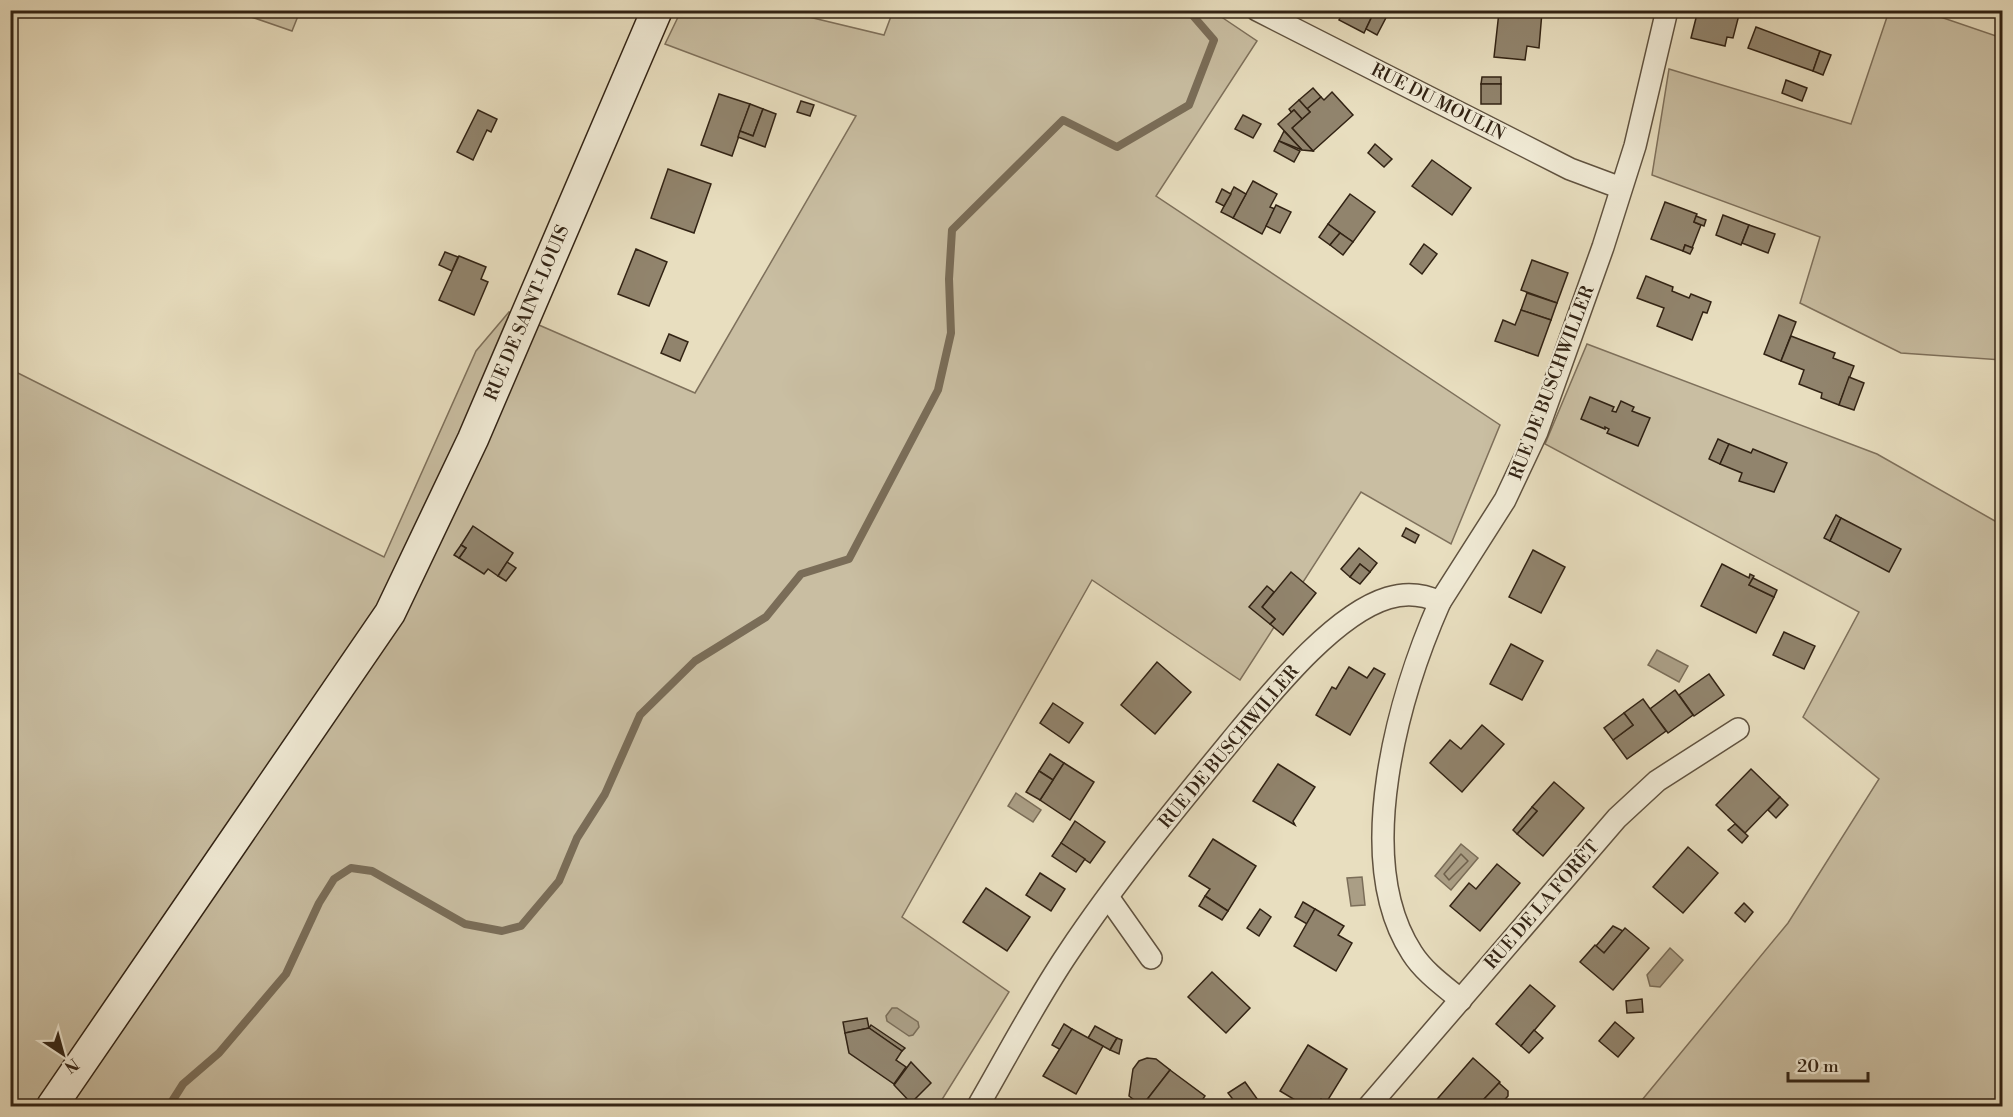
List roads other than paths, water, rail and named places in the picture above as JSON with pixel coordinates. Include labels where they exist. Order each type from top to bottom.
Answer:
[{"type":"street","name":"RUE DE SAINT-LOUIS","points":[[52,1107],[390,613],[473,439],[657,10]]},
{"type":"street","name":"RUE DU MOULIN","points":[[1257,10],[1570,169],[1621,188]]},
{"type":"street","name":"RUE DE BUSCHWILLER","points":[[978,1107],[1066,956],[1176,808],[1280,682],[1323,641],[1359,613],[1386,598],[1407,593],[1429,597],[1440,602],[1486,532],[1521,468],[1603,247],[1635,146],[1667,10]]},
{"type":"street","points":[[1440,602],[1418,657],[1398,725],[1387,785],[1385,851],[1394,913],[1403,937],[1425,969],[1461,1000]]},
{"type":"street","name":"RUE DE LA FORÊT","points":[[1369,1107],[1640,794],[1683,762],[1738,729]]},
{"type":"street","points":[[1108,897],[1151,958]]},
{"type":"water","points":[[1657,650],[1688,666],[1679,682],[1648,665]]},
{"type":"water","points":[[1016,793],[1041,810],[1033,822],[1008,806]]},
{"type":"water","points":[[1461,844],[1478,858],[1451,890],[1435,876]]},
{"type":"water","points":[[1362,877],[1365,905],[1351,906],[1347,878]]},
{"type":"water","points":[[1670,948],[1683,960],[1660,987],[1650,986],[1647,975]]},
{"type":"water","points":[[892,1008],[897,1008],[918,1022],[919,1027],[913,1035],[909,1036],[887,1021],[886,1016]]},
{"type":"waterway","points":[[169,1106],[183,1084],[219,1053],[286,974],[319,903],[334,879],[351,868],[372,871],[465,924],[502,931],[521,926],[559,881],[577,838],[605,794],[640,715],[695,661],[766,617],[801,574],[849,559],[938,390],[951,333],[949,279],[952,230],[1063,120],[1117,147],[1189,105],[1214,40],[1188,10]]}]
